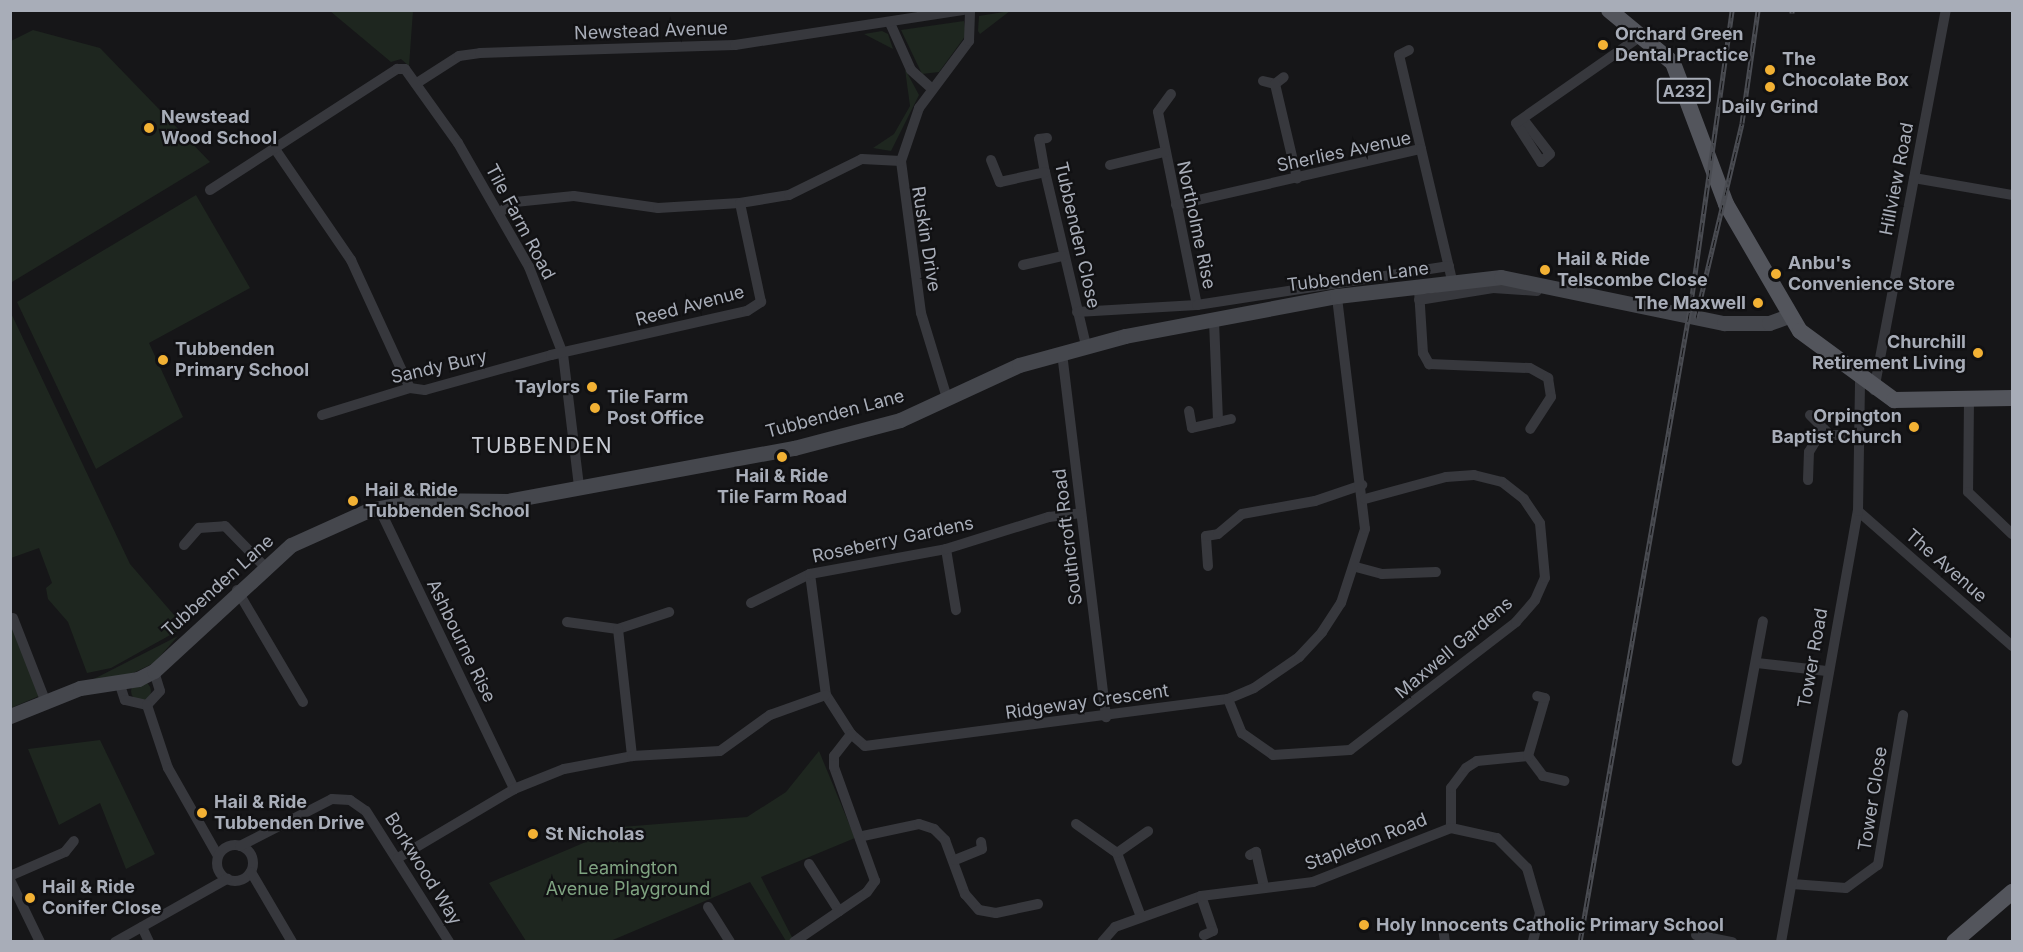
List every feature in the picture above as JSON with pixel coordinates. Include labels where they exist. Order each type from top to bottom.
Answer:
[{"type":"main road","name":"A232","points":[[1609,10],[1642,35],[1675,66],[1726,204],[1788,316],[1867,385],[1907,402],[2013,398]]},
{"type":"main road","points":[[1954,942],[2013,892]]},
{"type":"street","name":"Newstead Avenue","points":[[417,83],[459,56],[480,53],[735,45],[964,10]]},
{"type":"street","name":"Ruskin Drive","points":[[948,398],[921,313],[901,161],[908,130],[931,88],[969,41],[970,10]]},
{"type":"street","name":"Hillview Road","points":[[1867,385],[1914,178],[1946,10]]},
{"type":"street","points":[[890,23],[911,70],[931,88]]},
{"type":"street","points":[[1523,119],[1642,35]]},
{"type":"street","points":[[1399,53],[1421,149]]},
{"type":"street","name":"Tile Farm Road","points":[[275,149],[397,69],[405,69],[417,83],[500,212],[529,267],[563,354],[579,486]]},
{"type":"street","points":[[1284,77],[1269,82],[1298,178]]},
{"type":"street","name":"Northolme Rise","points":[[1171,94],[1162,105],[1164,152],[1197,305]]},
{"type":"street","name":"Tubbenden Close","points":[[1047,138],[1039,139],[1063,256],[1086,346]]},
{"type":"street","points":[[210,190],[275,149],[351,261],[410,388]]},
{"type":"street","name":"Sherlies Avenue","points":[[1176,205],[1421,149],[1453,284]]},
{"type":"street","name":"Northolme Rise","points":[[1110,165],[1164,152]]},
{"type":"street","points":[[500,212],[515,202],[574,196],[658,208],[740,203],[789,195],[862,159],[901,161]]},
{"type":"street","points":[[991,160],[1000,182],[1045,171]]},
{"type":"street","points":[[1914,178],[2013,195]]},
{"type":"street","name":"Reed Avenue","points":[[563,354],[747,311],[761,302],[740,203]]},
{"type":"street","points":[[1023,265],[1063,256]]},
{"type":"street","points":[[1077,312],[1197,305],[1449,266]]},
{"type":"street","name":"Tubbenden Lane","points":[[10,716],[45,700],[119,682],[153,671],[237,590],[300,539],[379,507],[442,498],[507,501],[794,448],[900,420],[1019,365],[1086,346],[1337,296],[1419,295],[1453,284],[1510,278],[1724,323],[1769,323],[1788,316]]},
{"type":"street","points":[[1530,429],[1551,397],[1548,378],[1530,368],[1429,364],[1423,353],[1419,295],[1502,288],[1570,292],[1655,316]]},
{"type":"street","name":"Ridgeway Crescent","points":[[850,734],[873,748],[1228,699],[1262,684],[1299,657],[1341,603],[1356,567],[1365,499],[1337,296]]},
{"type":"street","points":[[1214,321],[1218,422]]},
{"type":"street","name":"Southcroft Road","points":[[1062,353],[1106,717]]},
{"type":"street","name":"Sandy Bury","points":[[322,415],[410,388],[425,390],[563,354]]},
{"type":"street","name":"Tower Road","points":[[1781,942],[1827,671],[1858,511],[1858,435],[1867,385]]},
{"type":"street","points":[[1970,400],[1968,492],[2013,534]]},
{"type":"street","points":[[1189,411],[1192,428],[1231,420]]},
{"type":"street","points":[[1810,415],[1821,432]]},
{"type":"street","points":[[1821,432],[1858,435]]},
{"type":"street","points":[[1808,480],[1809,452],[1821,432]]},
{"type":"street","name":"Maxwell Gardens","points":[[1228,699],[1242,733],[1273,756],[1350,750],[1516,622],[1534,600],[1545,578],[1540,523],[1524,500],[1502,482],[1474,474],[1446,477],[1365,499]]},
{"type":"street","points":[[1208,566],[1206,536],[1218,534],[1242,514],[1315,501],[1362,485]]},
{"type":"street","name":"Ashbourne Rise","points":[[379,507],[514,789]]},
{"type":"street","name":"The Avenue","points":[[1858,511],[2013,646]]},
{"type":"street","name":"Roseberry Gardens","points":[[751,603],[810,574],[946,549],[1049,517],[1082,513]]},
{"type":"street","points":[[184,544],[199,528],[225,526],[264,566]]},
{"type":"street","points":[[946,549],[956,610]]},
{"type":"street","points":[[1356,567],[1382,574],[1436,572]]},
{"type":"street","points":[[797,941],[839,911],[875,880],[863,836],[834,767],[834,756],[850,734],[826,695],[810,574]]},
{"type":"street","points":[[237,590],[303,702]]},
{"type":"street","points":[[567,622],[618,630],[669,612]]},
{"type":"street","points":[[13,618],[45,700]]},
{"type":"street","points":[[1737,761],[1763,621]]},
{"type":"street","points":[[618,630],[632,756]]},
{"type":"street","points":[[1757,663],[1827,671]]},
{"type":"street","points":[[147,705],[160,691],[153,671]]},
{"type":"street","points":[[119,682],[125,700],[147,705]]},
{"type":"street","points":[[398,858],[514,789],[564,769],[632,756],[720,752],[788,706],[826,695]]},
{"type":"street","points":[[1528,756],[1545,698],[1537,696]]},
{"type":"street","points":[[147,705],[168,768],[218,856],[218,871],[227,879]]},
{"type":"street","name":"Tower Close","points":[[1792,884],[1846,888],[1878,865],[1903,715]]},
{"type":"street","points":[[1528,756],[1543,776],[1564,781]]},
{"type":"street","points":[[1451,828],[1451,788],[1466,768],[1477,761],[1528,756]]},
{"type":"street","name":"Borkwood Way","points":[[240,846],[332,799],[350,800],[366,811],[398,858],[449,942]]},
{"type":"street","points":[[863,836],[919,824],[945,840],[955,860],[965,894],[979,910],[996,913],[1038,904]]},
{"type":"street","points":[[1076,824],[1117,854],[1141,917]]},
{"type":"street","name":"Stapleton Road","points":[[1102,942],[1115,927],[1201,896],[1313,882],[1451,828],[1497,838],[1527,868],[1540,913],[1533,942]]},
{"type":"street","points":[[1117,854],[1148,831]]},
{"type":"street","points":[[10,876],[64,852],[74,841]]},
{"type":"street","points":[[955,860],[982,849],[981,842]]},
{"type":"street","points":[[218,856],[226,847],[240,846],[252,860],[251,872],[292,942]]},
{"type":"street","points":[[1250,855],[1256,852],[1264,888]]},
{"type":"street","points":[[809,864],[839,911]]},
{"type":"street","points":[[115,942],[227,879],[240,880],[251,872]]},
{"type":"street","points":[[10,880],[40,942]]},
{"type":"street","points":[[1201,896],[1213,932],[1204,935]]},
{"type":"street","points":[[708,907],[730,942]]},
{"type":"street","points":[[142,927],[149,942]]},
{"type":"street","points":[[1443,928],[1445,942]]},
{"type":"street","points":[[1696,935],[1732,942]]},
{"type":"green space","points":[[330,11],[413,11],[409,66],[401,59],[391,62]]},
{"type":"green space","points":[[1010,11],[980,34],[978,31],[979,16]]},
{"type":"green space","points":[[964,21],[966,35],[939,72],[922,74],[901,30]]},
{"type":"green space","points":[[33,30],[100,48],[210,162],[12,282],[11,41]]},
{"type":"green space","points":[[882,31],[888,34],[893,49],[864,34]]},
{"type":"green space","points":[[905,69],[919,95],[891,151],[873,148],[894,134],[910,106]]},
{"type":"green space","points":[[196,195],[250,288],[149,343],[183,417],[96,469],[17,302]]},
{"type":"green space","points":[[10,311],[130,564],[180,622],[181,629],[111,668],[87,673],[68,622],[48,599],[46,588],[52,583],[39,548],[11,558]]},
{"type":"green space","points":[[10,621],[39,696],[11,708],[10,708]]},
{"type":"green space","points":[[178,636],[154,663],[129,675],[86,683]]},
{"type":"green space","points":[[141,681],[148,684],[151,691],[148,698],[141,701],[134,698],[131,691],[134,684]]},
{"type":"green space","points":[[100,740],[155,854],[126,869],[100,803],[59,825],[28,749]]},
{"type":"green space","name":"Leamington Avenue Playground","points":[[819,751],[855,838],[761,877],[794,941],[786,941],[750,882],[608,942],[526,941],[489,883],[621,827],[747,817],[786,792]]},
{"type":"railway","points":[[1580,942],[1691,303],[1732,10]]},
{"type":"railway","points":[[1696,318],[1742,123],[1758,10]]},
{"type":"place","name":"Orchard Green Dental Practice","points":[[1603,45]]},
{"type":"place","name":"The Chocolate Box","points":[[1770,70]]},
{"type":"place","name":"Daily Grind","points":[[1770,87]]},
{"type":"place","name":"Newstead Wood School","points":[[149,128]]},
{"type":"place","name":"Hail & Ride Telscombe Close","points":[[1545,270]]},
{"type":"place","name":"Anbu's Convenience Store","points":[[1776,274]]},
{"type":"place","name":"The Maxwell","points":[[1758,303]]},
{"type":"place","name":"Churchill Retirement Living","points":[[1978,353]]},
{"type":"place","name":"Tubbenden Primary School","points":[[163,360]]},
{"type":"place","name":"Taylors","points":[[592,387]]},
{"type":"place","name":"Tile Farm Post Office","points":[[595,408]]},
{"type":"place","name":"Orpington Baptist Church","points":[[1914,427]]},
{"type":"place","name":"Hail & Ride Tile Farm Road","points":[[782,457]]},
{"type":"place","name":"Hail & Ride Tubbenden School","points":[[353,501]]},
{"type":"place","name":"Hail & Ride Tubbenden Drive","points":[[202,813]]},
{"type":"place","name":"St Nicholas","points":[[533,834]]},
{"type":"place","name":"Hail & Ride Conifer Close","points":[[30,898]]},
{"type":"place","name":"Holy Innocents Catholic Primary School","points":[[1364,925]]},
{"type":"district","name":"TUBBENDEN","points":[[542,446]]}]
